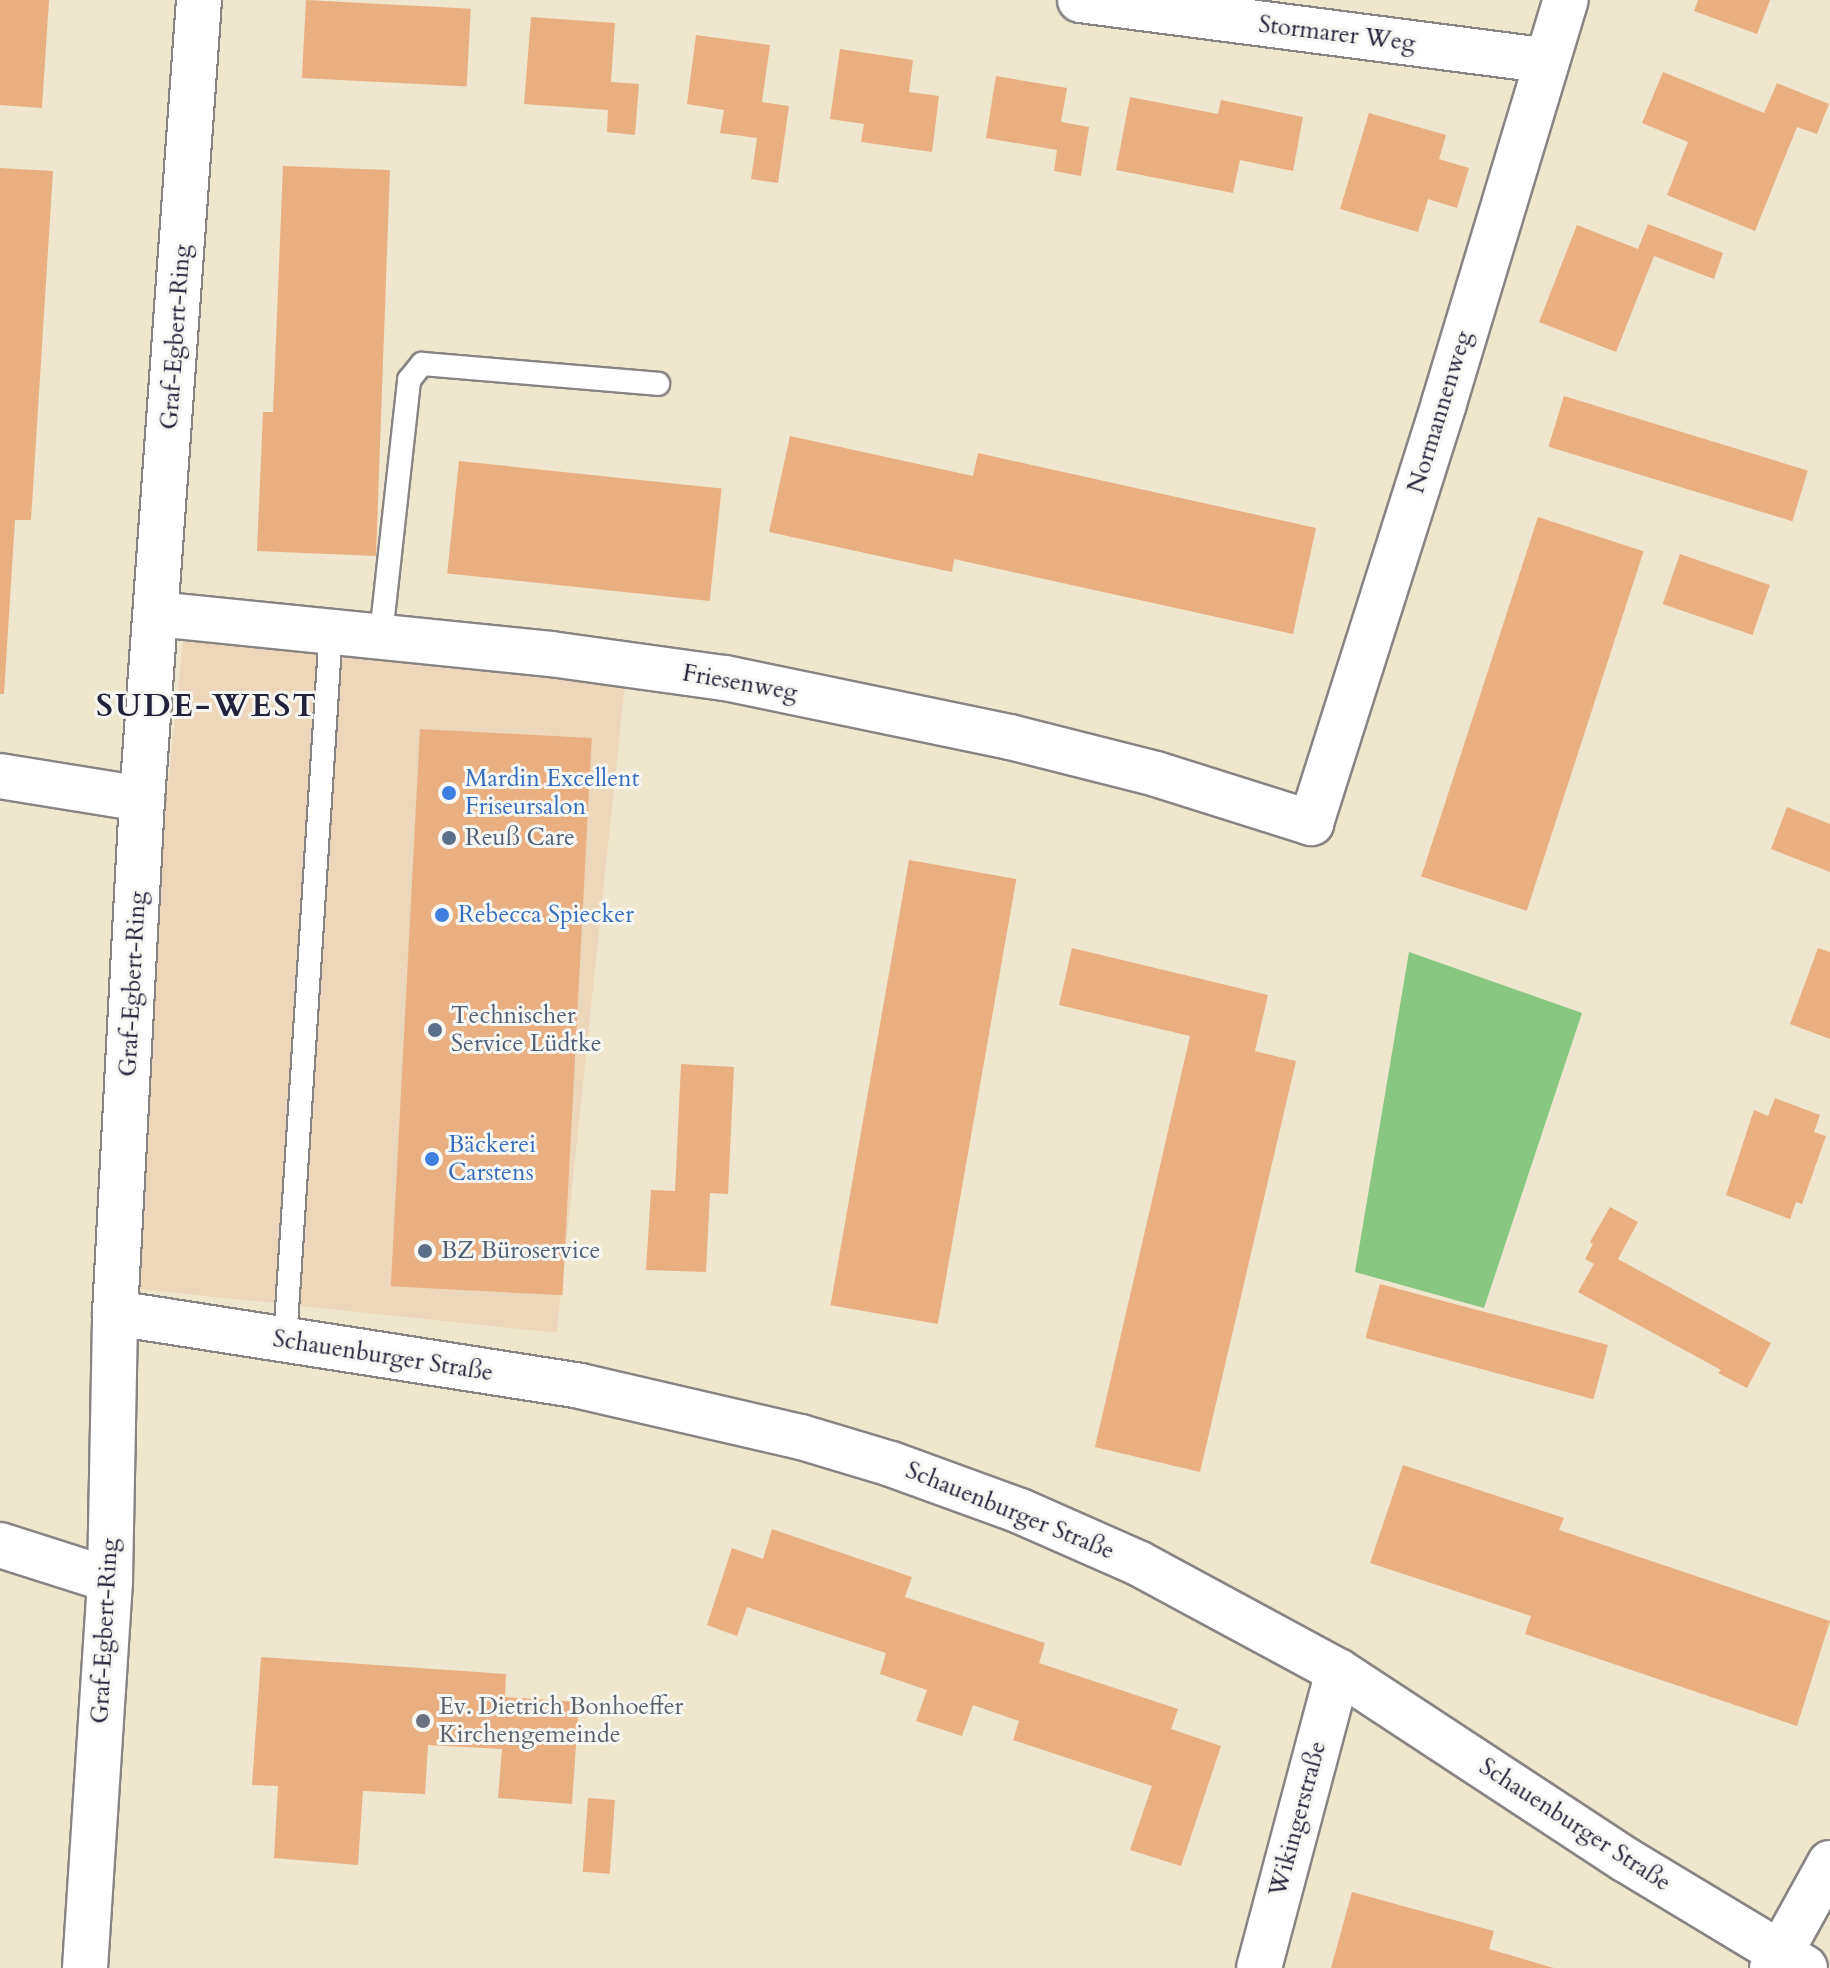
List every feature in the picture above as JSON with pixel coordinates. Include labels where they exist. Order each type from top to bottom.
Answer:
[{"type":"street","name":"Graf-Egbert-Ring","points":[[85,1968],[110,1580],[115,1313],[142,799],[199,0]]},
{"type":"street","name":"Stormarer Weg","points":[[1080,0],[1547,61]]},
{"type":"street","name":"Normannenweg","points":[[1311,823],[1444,403],[1566,0]]},
{"type":"street","name":"Friesenweg","points":[[157,614],[331,629],[725,678],[1010,737],[1156,774],[1311,823]]},
{"type":"street","points":[[0,776],[142,799]]},
{"type":"street","name":"Schauenburger Straße","points":[[115,1313],[580,1386],[757,1426],[891,1464],[1020,1511],[1140,1564],[1338,1671],[1786,1964]]},
{"type":"street","points":[[0,1545],[110,1580]]},
{"type":"street","name":"Wikingerstraße","points":[[1259,1968],[1338,1671]]},
{"type":"street","points":[[1786,1964],[1830,1863]]},
{"type":"lane","points":[[381,635],[409,380],[422,364],[658,384]]},
{"type":"lane","points":[[285,1341],[331,629]]},
{"type":"shaded area","points":[[184,632],[626,678],[557,1333],[115,1286]]},
{"type":"green space","points":[[1409,952],[1582,1013],[1484,1308],[1355,1272]]},
{"type":"building","points":[[0,0],[49,0],[42,108],[0,105]]},
{"type":"building","points":[[306,0],[471,9],[467,87],[302,78]]},
{"type":"building","points":[[1698,0],[1770,0],[1757,34],[1694,11]]},
{"type":"building","points":[[531,17],[615,23],[611,82],[639,84],[635,135],[607,132],[608,110],[524,104]]},
{"type":"building","points":[[696,35],[770,45],[762,102],[789,106],[778,183],[751,179],[757,138],[720,133],[724,110],[687,104]]},
{"type":"building","points":[[840,49],[913,60],[909,92],[939,96],[932,152],[861,142],[864,124],[830,119]]},
{"type":"building","points":[[1663,72],[1764,113],[1777,83],[1829,104],[1817,134],[1797,127],[1755,231],[1667,195],[1688,142],[1642,123]]},
{"type":"building","points":[[996,76],[1067,88],[1061,122],[1089,127],[1081,176],[1054,171],[1057,150],[986,138]]},
{"type":"building","points":[[1130,97],[1218,114],[1221,100],[1303,117],[1293,171],[1240,160],[1233,193],[1116,170]]},
{"type":"building","points":[[1369,113],[1446,135],[1439,159],[1469,168],[1457,208],[1428,199],[1418,232],[1340,209]]},
{"type":"building","points":[[283,166],[390,170],[376,556],[257,551],[263,412],[273,412]]},
{"type":"building","points":[[0,168],[53,171],[31,520],[15,520],[4,694],[0,694]]},
{"type":"building","points":[[1648,224],[1723,253],[1714,279],[1654,256],[1616,352],[1539,322],[1577,225],[1638,249]]},
{"type":"building","points":[[1564,396],[1808,471],[1792,521],[1549,447]]},
{"type":"building","points":[[790,436],[973,476],[978,453],[1316,528],[1293,634],[954,559],[952,572],[769,532]]},
{"type":"building","points":[[459,461],[722,489],[710,601],[447,573]]},
{"type":"building","points":[[1538,517],[1644,551],[1527,911],[1421,876]]},
{"type":"building","points":[[1680,554],[1770,585],[1753,635],[1663,604]]},
{"type":"building","points":[[420,729],[592,738],[563,1295],[391,1286]]},
{"type":"building","points":[[1787,807],[1830,824],[1830,872],[1771,849]]},
{"type":"building","points":[[909,860],[1016,879],[938,1324],[831,1305]]},
{"type":"building","points":[[1072,948],[1268,995],[1255,1051],[1296,1061],[1200,1472],[1095,1447],[1190,1036],[1059,1005]]},
{"type":"building","points":[[1818,948],[1830,952],[1830,1039],[1790,1024]]},
{"type":"building","points":[[681,1064],[734,1067],[728,1194],[710,1193],[706,1272],[646,1270],[651,1190],[675,1191]]},
{"type":"building","points":[[1775,1098],[1820,1115],[1814,1132],[1826,1136],[1802,1204],[1796,1202],[1790,1219],[1726,1195],[1754,1110],[1768,1116]]},
{"type":"building","points":[[1610,1207],[1638,1222],[1618,1259],[1771,1343],[1747,1388],[1718,1373],[1721,1370],[1578,1292],[1594,1264],[1585,1259],[1593,1244],[1590,1242]]},
{"type":"building","points":[[1380,1284],[1608,1345],[1593,1399],[1366,1338]]},
{"type":"building","points":[[1403,1465],[1564,1518],[1559,1530],[1830,1621],[1797,1726],[1525,1634],[1531,1616],[1370,1563]]},
{"type":"building","points":[[772,1529],[912,1577],[905,1597],[1045,1643],[1039,1663],[1178,1709],[1171,1729],[1221,1746],[1181,1866],[1130,1850],[1152,1786],[1013,1740],[1019,1721],[973,1705],[962,1736],[916,1721],[927,1690],[880,1674],[886,1653],[747,1607],[737,1636],[707,1625],[732,1548],[763,1559]]},
{"type":"building","points":[[261,1657],[506,1674],[505,1697],[579,1702],[572,1804],[498,1798],[502,1749],[428,1745],[425,1794],[363,1791],[358,1865],[274,1858],[278,1786],[252,1785]]},
{"type":"building","points":[[588,1798],[615,1800],[610,1874],[583,1872]]},
{"type":"building","points":[[1352,1892],[1494,1931],[1489,1949],[1554,1968],[1331,1968]]},
{"type":"place","name":"Mardin Excellent Friseursalon","points":[[449,793]]},
{"type":"place","name":"Reuß Care","points":[[449,838]]},
{"type":"place","name":"Rebecca Spiecker","points":[[442,915]]},
{"type":"place","name":"Technischer Service Lüdtke","points":[[435,1030]]},
{"type":"place","name":"Bäckerei Carstens","points":[[432,1159]]},
{"type":"place","name":"BZ Büroservice","points":[[425,1251]]},
{"type":"place","name":"Ev. Dietrich Bonhoeffer Kirchengemeinde","points":[[423,1721]]},
{"type":"district","name":"SUDE-WEST","points":[[207,706]]}]
